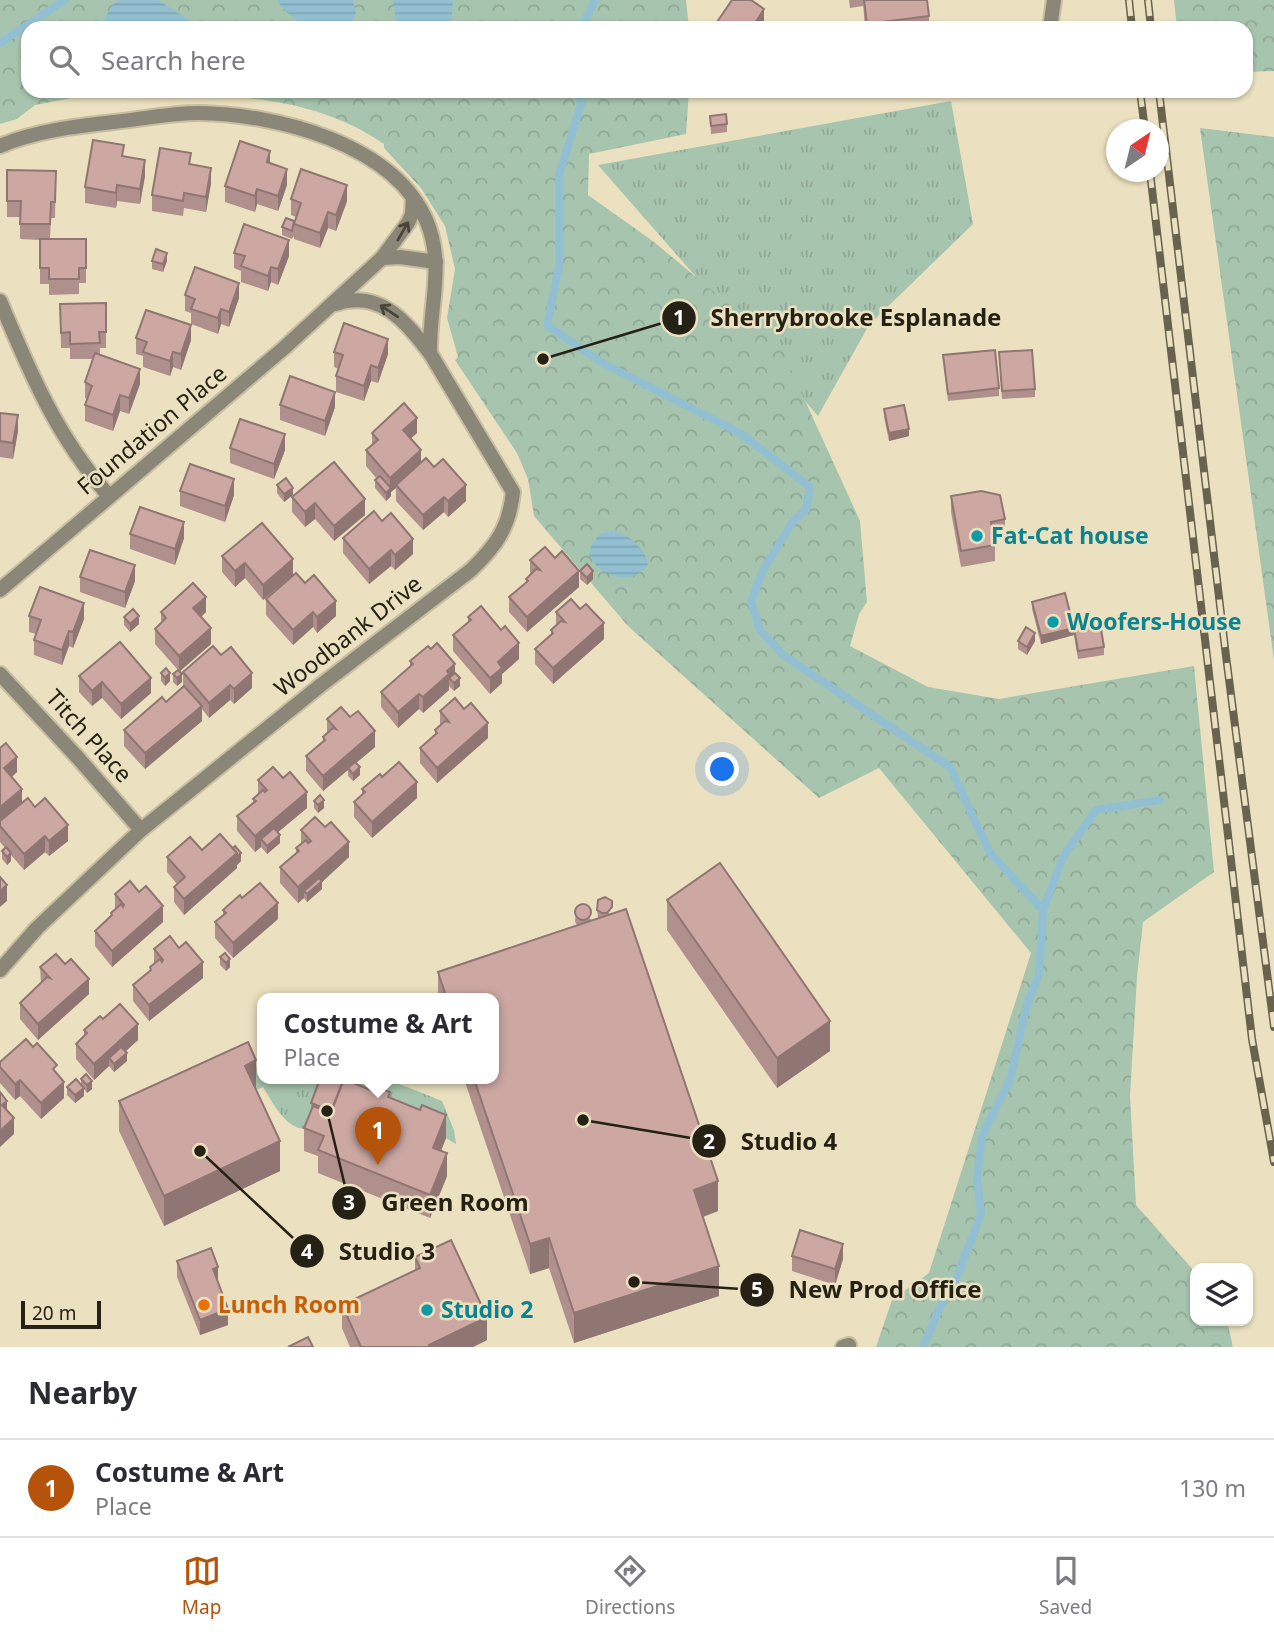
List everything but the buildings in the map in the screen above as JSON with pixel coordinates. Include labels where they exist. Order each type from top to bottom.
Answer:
[{"type":"street","points":[[1051,21],[1054,0]]},
{"type":"street","points":[[0,146],[81,126],[198,113],[279,122],[309,130],[348,146],[385,169],[413,198],[426,220],[434,242],[437,279],[430,353]]},
{"type":"street","name":"Foundation Place","points":[[0,590],[334,304],[382,258],[408,223],[412,214],[413,198]]},
{"type":"street","points":[[382,258],[400,257],[436,262]]},
{"type":"street","points":[[334,304],[355,299],[384,306],[404,322],[430,353]]},
{"type":"street","points":[[0,301],[37,389],[63,435],[109,496]]},
{"type":"street","name":"Woodbank Drive","points":[[0,970],[37,928],[141,831],[321,685],[471,570],[491,550],[502,533],[511,509],[513,492],[430,353]]},
{"type":"street","name":"Titch Place","points":[[0,674],[141,831]]},
{"type":"green space","points":[[0,0],[686,0],[688,21],[21,21],[21,98],[72,98],[35,105],[17,119],[0,124]]},
{"type":"green space","points":[[1174,0],[1274,0],[1274,71],[1253,72],[1253,21],[1176,21]]},
{"type":"green space","points":[[249,98],[689,98],[686,134],[589,154],[588,195],[654,242],[781,348],[860,521],[867,602],[859,614],[850,646],[928,687],[999,699],[1194,666],[1214,872],[1143,922],[1130,1096],[1136,1205],[1190,1266],[1190,1326],[1228,1326],[1233,1347],[876,1347],[892,1300],[929,1273],[1031,953],[879,768],[819,798],[628,626],[534,516],[528,479],[517,453],[455,360],[458,357],[447,318],[455,269],[445,226],[421,188],[384,148],[384,144],[341,121],[296,106]]},
{"type":"green space","points":[[951,101],[973,224],[869,325],[818,416],[598,165]]},
{"type":"green space","points":[[1200,128],[1274,137],[1274,660]]},
{"type":"green space","points":[[257,1067],[257,1084],[400,1084],[442,1101],[454,1130],[456,1144],[446,1138],[296,1127],[277,1110],[263,1087],[256,1090],[248,1072]]},
{"type":"water","points":[[121,0],[158,0],[190,21],[104,21],[112,5]]},
{"type":"water","points":[[277,0],[353,0],[356,13],[353,21],[297,21]]},
{"type":"water","points":[[393,0],[453,0],[452,21],[396,21]]},
{"type":"water","points":[[614,531],[636,543],[644,553],[648,564],[634,576],[626,578],[609,574],[594,563],[589,555],[592,544],[600,534]]},
{"type":"waterway","points":[[33,21],[65,0]]},
{"type":"waterway","points":[[584,21],[595,0]]},
{"type":"waterway","points":[[0,43],[21,29]]},
{"type":"waterway","points":[[580,98],[581,104],[559,175],[559,267],[547,325],[601,362],[740,433],[810,487],[806,510],[793,521],[762,572],[751,602],[760,630],[783,655],[950,767],[990,853],[1043,910],[1039,974],[1026,1008],[1010,1080],[982,1136],[977,1179],[981,1214],[955,1282],[940,1307],[923,1347]]},
{"type":"waterway","points":[[1043,910],[1063,857],[1096,810],[1160,800]]},
{"type":"railway","points":[[1129,0],[1131,21]]},
{"type":"railway","points":[[1148,0],[1150,21]]},
{"type":"railway","points":[[1141,98],[1144,119]]},
{"type":"railway","points":[[1160,98],[1226,656],[1274,1027]]},
{"type":"railway","points":[[1151,182],[1252,1039],[1274,1162]]},
{"type":"place","name":"Sherrybrooke Esplanade","points":[[543,359]]},
{"type":"place","name":"Fat-Cat house","points":[[977,536]]},
{"type":"place","name":"Woofers-House","points":[[1053,622]]},
{"type":"place","name":"Green Room","points":[[327,1111]]},
{"type":"place","name":"Studio 4","points":[[583,1120]]},
{"type":"place","name":"Studio 3","points":[[200,1151]]},
{"type":"place","name":"Costume & Art","points":[[378,1165]]},
{"type":"place","name":"New Prod Office","points":[[634,1282]]},
{"type":"place","name":"Lunch Room","points":[[204,1305]]},
{"type":"place","name":"Studio 2","points":[[427,1310]]}]
